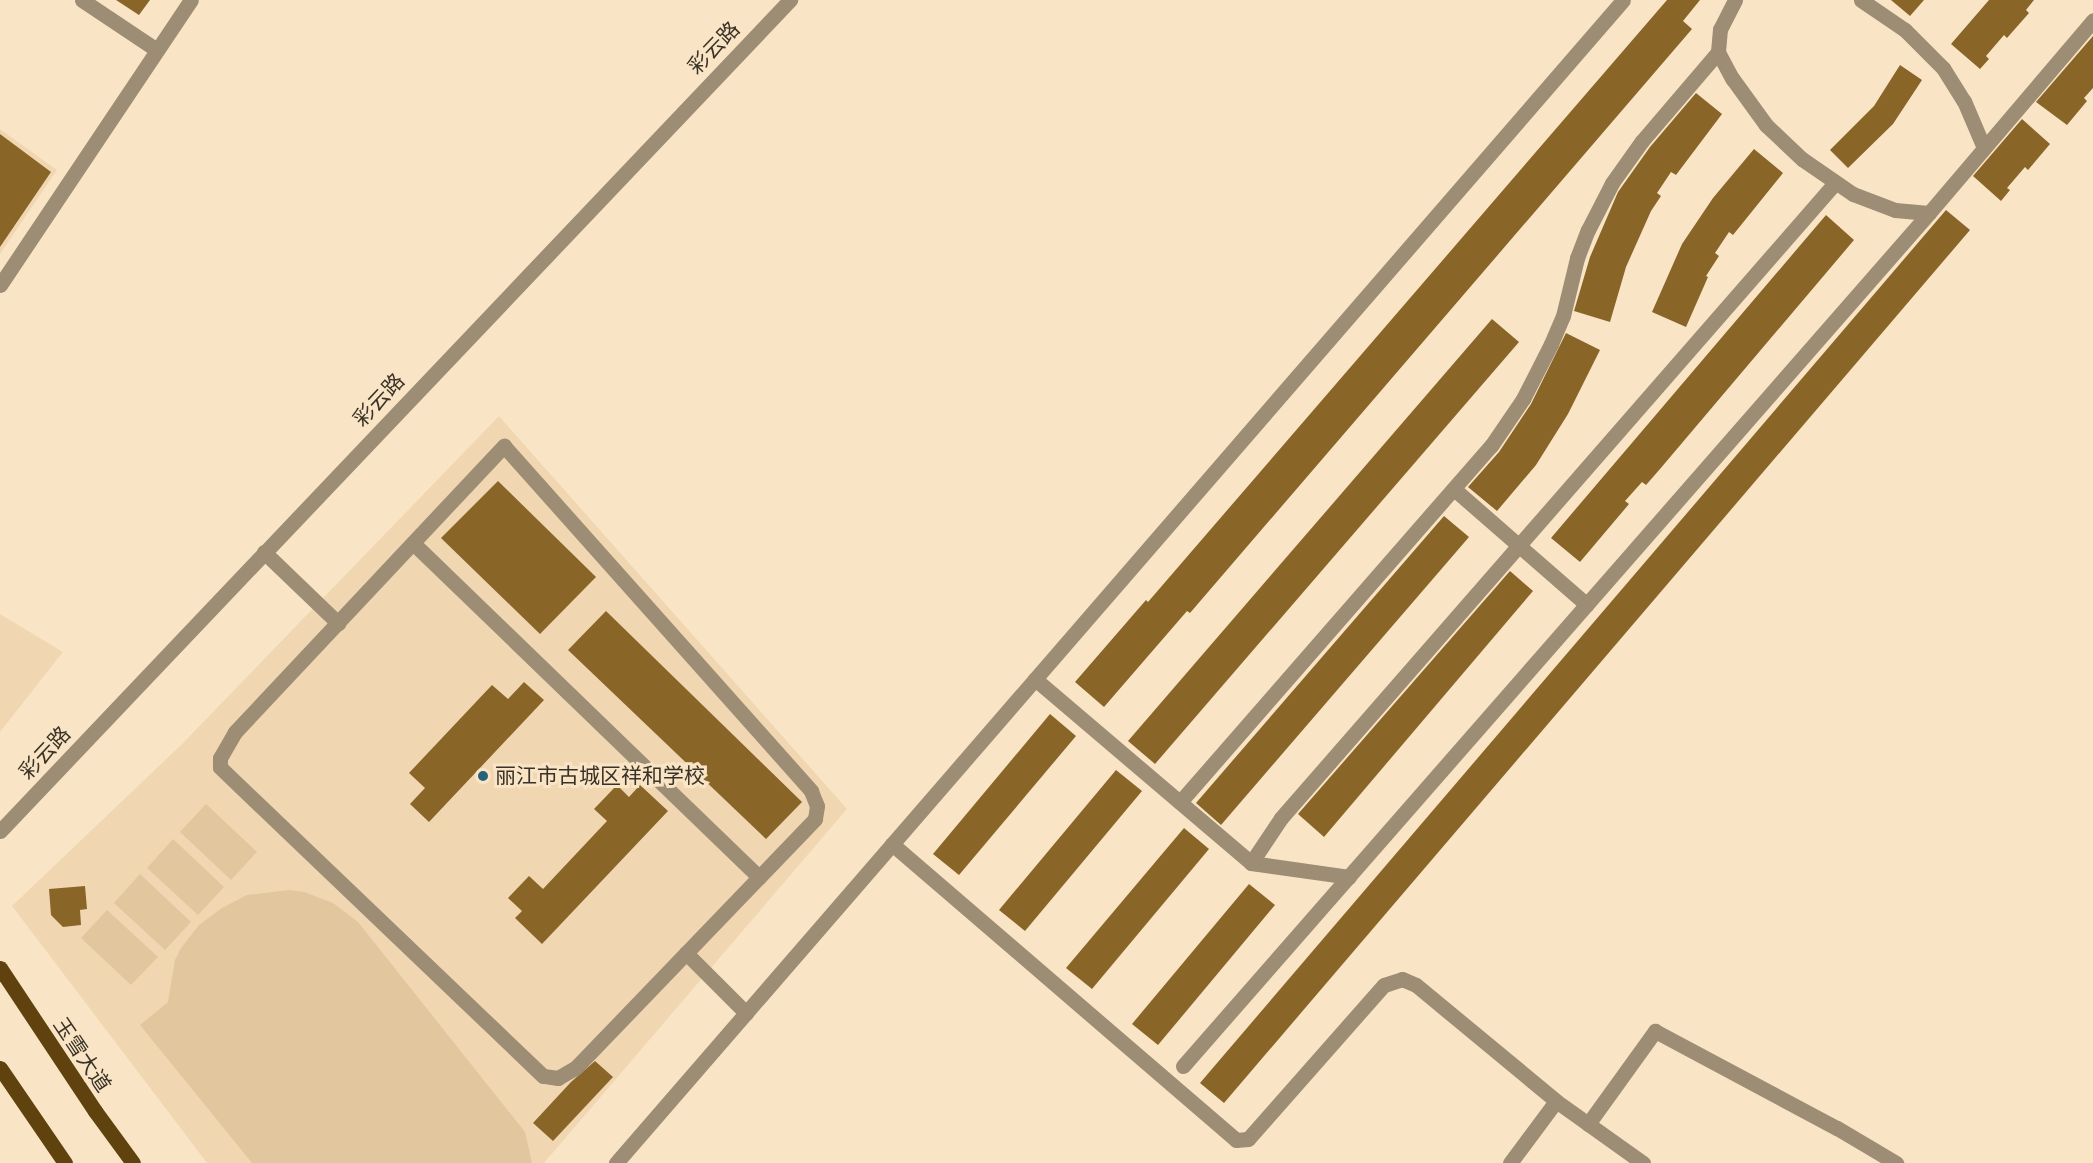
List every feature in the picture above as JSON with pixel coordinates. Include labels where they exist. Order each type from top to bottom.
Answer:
[{"type":"main road","name":"玉雪大道","points":[[0,968],[95,1111],[133,1163]]},
{"type":"main road","points":[[0,1068],[65,1163]]},
{"type":"street","points":[[82,0],[157,50]]},
{"type":"street","points":[[0,285],[191,0]]},
{"type":"street","name":"彩云路","points":[[0,831],[790,0]]},
{"type":"street","points":[[616,1163],[1623,0]]},
{"type":"street","points":[[1180,802],[1502,431],[1538,372],[1563,316],[1572,277],[1588,230],[1612,183],[1642,141],[1718,52],[1724,18],[1735,0]]},
{"type":"street","points":[[1861,0],[1905,30],[1943,68],[1964,101],[1984,148]]},
{"type":"street","points":[[1183,1066],[1929,213],[2093,20]]},
{"type":"street","points":[[1718,52],[1742,94],[1766,125],[1802,159],[1835,183],[1879,206],[1929,213]]},
{"type":"street","points":[[1251,863],[1281,818],[1835,183]]},
{"type":"street","points":[[504,446],[812,791],[817,806],[815,819],[570,1072],[550,1078],[543,1076],[220,767],[220,758],[235,732],[413,543],[504,446]]},
{"type":"street","points":[[1454,489],[1587,605]]},
{"type":"street","points":[[413,543],[759,877]]},
{"type":"street","points":[[264,552],[338,623]]},
{"type":"street","points":[[1035,679],[1251,863],[1349,877]]},
{"type":"street","points":[[892,844],[1236,1140],[1248,1139],[1380,989],[1395,980],[1409,981],[1416,985],[1556,1101],[1643,1163]]},
{"type":"street","points":[[686,953],[746,1013]]},
{"type":"street","points":[[1588,1124],[1655,1030],[1837,1128],[1896,1163]]},
{"type":"street","points":[[1510,1163],[1556,1101]]},
{"type":"shaded area","points":[[0,129],[57,170],[0,254]]},
{"type":"shaded area","name":"丽江市古城区祥和学校","points":[[499,416],[847,809],[544,1163],[207,1163],[12,906],[183,743]]},
{"type":"shaded area","points":[[0,614],[63,652],[0,732]]},
{"type":"shaded area","points":[[206,804],[257,852],[231,880],[180,832]]},
{"type":"shaded area","points":[[173,839],[224,887],[198,915],[147,868]]},
{"type":"shaded area","points":[[140,874],[191,922],[165,950],[114,903]]},
{"type":"shaded area","points":[[289,890],[304,892],[333,903],[358,922],[525,1132],[532,1163],[252,1163],[140,1025],[168,1002],[175,960],[181,948],[199,925],[222,908],[247,895]]},
{"type":"shaded area","points":[[107,910],[158,957],[131,985],[81,938]]},
{"type":"building","points":[[116,0],[150,0],[139,15]]},
{"type":"building","points":[[1667,0],[1700,0],[1683,21],[1692,29],[1190,613],[1187,611],[1104,707],[1075,682],[1146,600],[1148,602]]},
{"type":"building","points":[[1891,0],[1924,0],[1910,16]]},
{"type":"building","points":[[1989,0],[2034,0],[2026,10],[2029,13],[2007,38],[2004,35],[1986,56],[1989,59],[1980,69],[1951,44]]},
{"type":"building","points":[[2093,36],[2093,88],[2084,98],[2087,101],[2067,125],[2036,102]]},
{"type":"building","points":[[1900,65],[1922,80],[1893,124],[1848,168],[1830,150],[1874,106]]},
{"type":"building","points":[[1696,93],[1722,114],[1676,175],[1671,172],[1657,193],[1661,196],[1651,211],[1626,267],[1610,322],[1574,311],[1590,257],[1618,192],[1650,147]]},
{"type":"building","points":[[2022,119],[2050,144],[2028,170],[2025,167],[2007,188],[2010,190],[2001,201],[1973,176]]},
{"type":"building","points":[[0,134],[51,172],[0,247]]},
{"type":"building","points":[[1754,149],[1783,173],[1733,235],[1729,232],[1715,253],[1719,256],[1706,276],[1708,277],[1686,327],[1652,312],[1682,244],[1713,198]]},
{"type":"building","points":[[1946,210],[1970,230],[1224,1103],[1200,1083]]},
{"type":"building","points":[[1826,215],[1854,240],[1646,485],[1642,482],[1625,501],[1629,504],[1580,562],[1551,538]]},
{"type":"building","points":[[1492,319],[1519,342],[1155,764],[1128,741]]},
{"type":"building","points":[[1566,333],[1600,350],[1568,414],[1536,465],[1497,511],[1468,487],[1499,452],[1531,404]]},
{"type":"building","points":[[498,481],[596,577],[540,634],[441,538]]},
{"type":"building","points":[[1444,516],[1469,537],[1221,825],[1196,803]]},
{"type":"building","points":[[1510,571],[1533,591],[1324,837],[1298,814]]},
{"type":"building","points":[[606,611],[802,802],[766,839],[568,650]]},
{"type":"building","points":[[524,682],[544,700],[429,822],[410,804],[425,788],[409,773],[492,685],[508,699]]},
{"type":"building","points":[[1050,714],[1076,736],[959,875],[933,854]]},
{"type":"building","points":[[1116,770],[1142,791],[1025,931],[999,910]]},
{"type":"building","points":[[617,785],[629,797],[640,785],[668,811],[542,944],[515,918],[522,911],[508,898],[529,876],[543,889],[607,821],[594,809]]},
{"type":"building","points":[[1184,828],[1209,849],[1092,989],[1066,968]]},
{"type":"building","points":[[1249,884],[1275,905],[1158,1045],[1132,1024]]},
{"type":"building","points":[[85,886],[87,909],[80,910],[81,925],[63,927],[51,915],[49,889]]},
{"type":"building","points":[[595,1061],[613,1077],[553,1141],[533,1123],[571,1082]]},
{"type":"place","name":"丽江市古城区祥和学校","points":[[483,776]]}]
